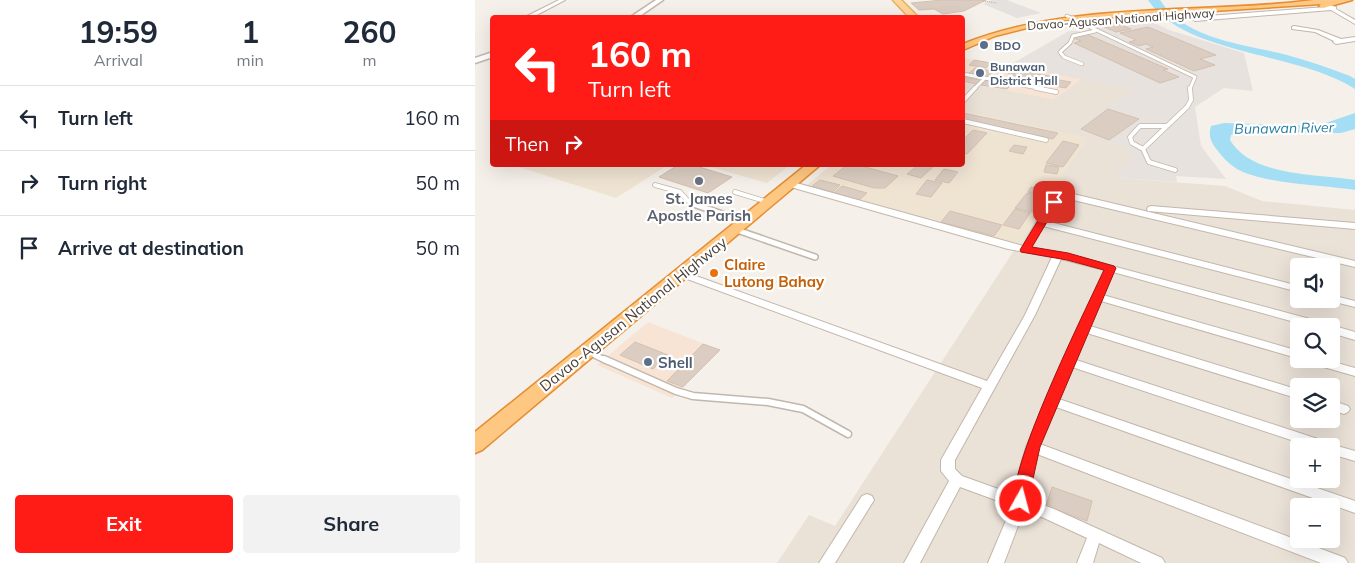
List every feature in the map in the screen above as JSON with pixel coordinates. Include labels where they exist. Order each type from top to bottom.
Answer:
[{"type":"highway","name":"Davao-Agusan National Highway","points":[[965,46],[983,37],[1014,28],[1070,18],[1327,3],[1348,0]]},
{"type":"highway","name":"Davao-Agusan National Highway","points":[[475,444],[810,167]]},
{"type":"main road","points":[[897,0],[912,15]]},
{"type":"street","points":[[532,15],[563,0]]},
{"type":"street","points":[[637,15],[660,0]]},
{"type":"street","points":[[1195,19],[1327,3],[1355,22]]},
{"type":"street","points":[[1294,28],[1316,30],[1340,41]]},
{"type":"street","points":[[1332,42],[1355,39]]},
{"type":"street","points":[[475,61],[490,55]]},
{"type":"street","points":[[790,184],[1025,250],[1058,255],[1110,268],[1292,318]]},
{"type":"street","points":[[1025,250],[1054,202],[1063,196],[1078,197],[1118,206],[1355,264]]},
{"type":"street","points":[[1118,206],[1355,226]]},
{"type":"street","points":[[1042,223],[1290,287]]},
{"type":"street","points":[[1058,255],[1030,315],[949,460],[948,471],[957,480],[1021,501],[1157,563]]},
{"type":"street","points":[[996,563],[1021,501],[1022,485],[1032,447],[1110,268]]},
{"type":"street","points":[[682,274],[989,386]]},
{"type":"street","points":[[1098,296],[1290,352]]},
{"type":"street","points":[[1340,300],[1355,304]]},
{"type":"street","points":[[1084,328],[1290,392]]},
{"type":"street","points":[[1340,332],[1355,336]]},
{"type":"street","points":[[1069,362],[1300,438]]},
{"type":"street","points":[[1340,368],[1355,372]]},
{"type":"street","points":[[1052,401],[1355,508]]},
{"type":"street","points":[[1340,408],[1344,409]]},
{"type":"street","points":[[1032,447],[1340,563]]},
{"type":"street","points":[[1340,451],[1355,456]]},
{"type":"street","points":[[912,563],[957,480]]},
{"type":"street","points":[[827,563],[867,500]]},
{"type":"street","points":[[1085,563],[1095,535]]},
{"type":"lane","points":[[1070,18],[1195,77],[1190,86],[1191,100],[1187,107],[1143,149]]},
{"type":"lane","points":[[1082,64],[1064,57],[1060,52],[1070,43],[1071,37],[1095,31]]},
{"type":"lane","points":[[965,74],[1057,92]]},
{"type":"lane","points":[[965,99],[984,79]]},
{"type":"lane","points":[[965,121],[1046,140]]},
{"type":"lane","points":[[1167,126],[1143,125],[1133,131],[1130,140],[1143,149],[1149,162],[1175,170]]},
{"type":"lane","points":[[655,185],[680,192],[690,203],[815,257]]},
{"type":"lane","points":[[735,192],[768,202]]},
{"type":"lane","points":[[587,352],[676,391],[693,396],[787,404],[817,414],[848,434]]},
{"type":"path","points":[[983,1],[997,3]]},
{"type":"shaded area","points":[[992,0],[1007,0],[1041,13],[1017,18],[983,4]]},
{"type":"shaded area","points":[[1151,21],[1169,30],[1244,53],[1253,91],[1224,88],[1195,107],[1201,146],[1226,179],[1176,176],[1177,182],[1118,178],[1117,168],[1132,165],[1130,150],[1076,129],[1135,89],[1008,66],[1069,31],[1081,31],[1123,22]]},
{"type":"shaded area","points":[[965,58],[1081,79],[1054,99],[965,82]]},
{"type":"shaded area","points":[[1081,79],[1136,89],[1077,129],[1130,150],[1132,165],[1118,178],[1225,186],[1262,201],[1355,210],[1355,563],[777,563],[809,515],[835,526],[1087,138],[965,111],[965,82],[1054,99]]},
{"type":"shaded area","points":[[965,111],[1087,138],[1018,246],[805,187],[829,167],[965,167]]},
{"type":"shaded area","points":[[519,167],[665,167],[616,198]]},
{"type":"shaded area","points":[[711,167],[787,167],[767,183]]},
{"type":"shaded area","points":[[648,322],[720,350],[672,398],[597,365]]},
{"type":"water","points":[[1148,0],[1160,0],[1184,24],[1200,32],[1235,43],[1295,57],[1350,76],[1355,79],[1355,89],[1332,77],[1304,67],[1215,43],[1188,32],[1165,18]]},
{"type":"water","name":"Bunawan River","points":[[1355,113],[1355,129],[1341,133],[1239,132],[1231,135],[1230,140],[1240,152],[1253,161],[1287,172],[1355,180],[1355,190],[1278,181],[1249,174],[1237,169],[1226,161],[1210,136],[1211,126],[1224,123],[1317,126]]},
{"type":"building","points":[[942,0],[986,0],[964,11],[943,14],[934,9],[919,10],[911,3]]},
{"type":"building","points":[[1117,23],[1131,29],[1116,32],[1102,26]]},
{"type":"building","points":[[1148,27],[1216,55],[1200,59],[1215,65],[1194,71],[1146,49],[1153,47],[1146,44],[1139,46],[1129,42],[1136,40],[1120,33]]},
{"type":"building","points":[[1086,34],[1168,69],[1163,70],[1179,77],[1160,83],[1074,43],[1081,41],[1073,38]]},
{"type":"building","points":[[974,60],[991,63],[986,68],[969,65]]},
{"type":"building","points":[[1002,66],[1018,69],[1013,74],[996,71]]},
{"type":"building","name":"Bunawan District Hall","points":[[975,68],[992,71],[992,73],[986,77],[968,74]]},
{"type":"building","points":[[1018,70],[1055,77],[1047,87],[1009,80]]},
{"type":"building","points":[[965,77],[980,80],[976,84],[965,81]]},
{"type":"building","points":[[986,80],[1011,85],[1007,89],[981,85]]},
{"type":"building","points":[[1059,80],[1071,82],[1066,88],[1054,86]]},
{"type":"building","points":[[1108,109],[1139,119],[1109,140],[1081,129]]},
{"type":"building","points":[[965,113],[1058,133],[1053,139],[965,119]]},
{"type":"building","points":[[973,130],[987,133],[967,154],[965,154],[965,138]]},
{"type":"building","points":[[1063,141],[1079,145],[1063,167],[1046,163]]},
{"type":"building","points":[[1014,145],[1027,147],[1023,154],[1009,151]]},
{"type":"building","points":[[1046,165],[1059,167],[1057,174],[1044,172]]},
{"type":"building","name":"St. James Apostle Parish","points":[[675,167],[700,167],[732,177],[708,193],[659,177]]},
{"type":"building","points":[[844,167],[865,167],[898,176],[885,188],[874,188],[833,176]]},
{"type":"building","points":[[916,167],[933,167],[921,178],[907,174]]},
{"type":"building","points":[[944,169],[958,172],[949,183],[935,180]]},
{"type":"building","points":[[820,180],[840,185],[833,192],[812,186]]},
{"type":"building","points":[[927,180],[942,183],[931,197],[916,194]]},
{"type":"building","points":[[842,186],[867,193],[858,201],[834,193]]},
{"type":"building","points":[[1031,187],[1043,190],[1040,195],[1028,192]]},
{"type":"building","points":[[1027,193],[1043,197],[1032,212],[1015,208]]},
{"type":"building","points":[[1015,209],[1030,213],[1019,229],[1003,225]]},
{"type":"building","points":[[950,211],[1002,225],[994,236],[941,222]]},
{"type":"building","name":"Shell","points":[[635,342],[668,355],[653,369],[620,355]]},
{"type":"building","points":[[703,344],[720,350],[683,387],[667,381]]},
{"type":"building","points":[[1052,487],[1092,501],[1087,521],[1046,506]]},
{"type":"place","name":"BDO","points":[[984,45]]},
{"type":"place","name":"Bunawan District Hall","points":[[980,73]]},
{"type":"place","name":"St. James Apostle Parish","points":[[699,181]]},
{"type":"place","name":"Claire Lutong Bahay","points":[[714,273]]},
{"type":"place","name":"Shell","points":[[648,362]]},
{"type":"route","points":[[1021,501],[1022,485],[1032,447],[1110,268],[1068,257],[1025,250],[1054,202]]}]
